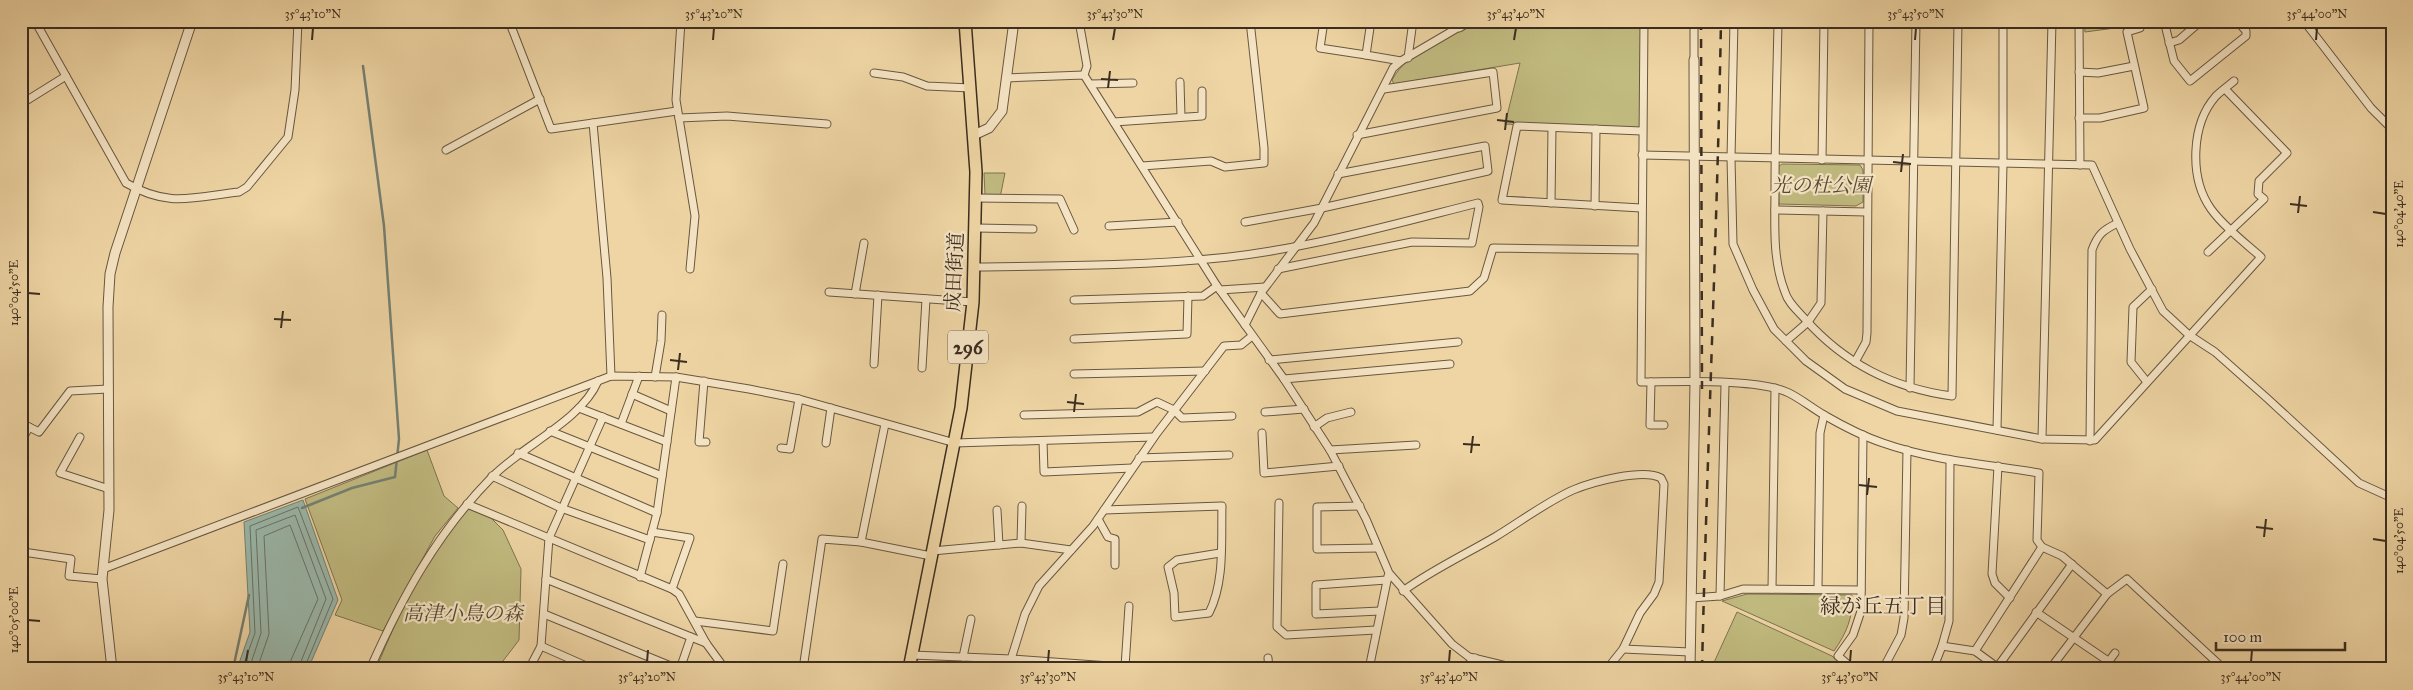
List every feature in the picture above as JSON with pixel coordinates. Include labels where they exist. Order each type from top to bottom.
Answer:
[{"type":"highway","name":"成田街道","points":[[909,669],[955,443],[961,408],[973,302],[976,198],[974,135],[965,21]]},
{"type":"street","points":[[35,21],[126,183],[169,200],[239,192],[246,187],[288,136],[295,90],[298,21]]},
{"type":"street","points":[[112,669],[102,579],[109,489],[108,307],[110,274],[135,188],[192,21]]},
{"type":"street","points":[[509,21],[551,129],[678,115],[727,116],[827,124]]},
{"type":"street","points":[[681,21],[676,100],[695,216],[690,269]]},
{"type":"street","points":[[974,135],[989,128],[1002,111],[1014,21]]},
{"type":"street","points":[[1079,21],[1087,66],[1084,75]]},
{"type":"street","points":[[1142,166],[1211,161],[1225,167],[1264,163],[1250,21]]},
{"type":"street","points":[[1324,21],[1320,48],[1405,60]]},
{"type":"street","points":[[1366,55],[1371,21]]},
{"type":"street","points":[[1405,60],[1413,21]]},
{"type":"street","points":[[1245,325],[1263,290],[1310,229],[1357,135],[1384,89],[1393,68],[1458,24],[1469,21]]},
{"type":"street","points":[[1644,21],[1641,382],[1694,382],[1775,388],[1788,392],[1824,415],[1863,435],[1907,450],[1950,461],[2039,473],[2037,540],[2042,547],[2062,556],[2107,594]]},
{"type":"street","points":[[1690,669],[1694,382],[1694,21]]},
{"type":"street","points":[[1734,21],[1731,158],[1733,244],[1753,290],[1774,329],[1806,361],[1845,389],[1897,411],[2042,439],[2095,440],[2261,257],[2230,230],[2206,201],[2199,183],[2196,158],[2199,126],[2216,97],[2234,81]]},
{"type":"street","points":[[1778,21],[1775,210],[1778,269],[1786,297],[1831,345],[1855,362],[1881,377],[1910,388],[1952,396],[1958,163],[1958,21]]},
{"type":"street","points":[[1822,160],[1824,21]]},
{"type":"street","points":[[1855,362],[1866,342],[1867,333],[1866,212],[1869,21]]},
{"type":"street","points":[[1910,388],[1916,21]]},
{"type":"street","points":[[1997,430],[2003,164],[2003,21]]},
{"type":"street","points":[[2042,439],[2052,21]]},
{"type":"street","points":[[2079,21],[2080,165]]},
{"type":"street","points":[[2079,118],[2100,118],[2144,108],[2127,32],[2140,28],[2139,21]]},
{"type":"street","points":[[2164,21],[2174,61],[2190,81],[2246,36],[2246,31],[2237,21]]},
{"type":"street","points":[[2169,43],[2179,40],[2201,21]]},
{"type":"street","points":[[2304,21],[2371,108],[2392,129]]},
{"type":"street","points":[[2079,72],[2098,73],[2134,66]]},
{"type":"street","points":[[1357,135],[1497,108],[1492,72],[1384,89]]},
{"type":"street","points":[[874,73],[903,77],[927,86],[971,88]]},
{"type":"street","points":[[1006,78],[1084,75]]},
{"type":"street","points":[[1084,75],[1218,288],[1284,379],[1330,450],[1360,506],[1388,577],[1449,642],[1475,658],[1519,669]]},
{"type":"street","points":[[21,104],[66,76]]},
{"type":"street","points":[[1180,82],[1181,117]]},
{"type":"street","points":[[1090,84],[1133,84]]},
{"type":"street","points":[[2208,252],[2264,199],[2258,194],[2260,181],[2287,153],[2225,89]]},
{"type":"street","points":[[1114,122],[1202,116],[1202,91]]},
{"type":"street","points":[[446,150],[540,99]]},
{"type":"street","points":[[593,123],[607,278],[611,376]]},
{"type":"street","points":[[1641,208],[1502,200],[1517,126],[1642,131]]},
{"type":"street","points":[[1551,203],[1552,128]]},
{"type":"street","points":[[1595,206],[1596,129]]},
{"type":"street","points":[[1245,222],[1322,208],[1488,171],[1484,146],[1338,174]]},
{"type":"street","points":[[1642,155],[1693,158],[2092,165],[2118,223],[2164,311],[2189,335],[2214,352],[2359,483],[2392,498]]},
{"type":"street","points":[[976,198],[1060,199],[1074,230]]},
{"type":"street","points":[[975,267],[1107,266],[1201,259],[1338,239],[1478,203],[1479,207],[1472,243],[1412,242],[1278,269]]},
{"type":"street","points":[[1775,210],[1866,212]]},
{"type":"street","points":[[1786,341],[1808,322],[1820,303],[1823,211]]},
{"type":"street","points":[[1109,226],[1178,222]]},
{"type":"street","points":[[2090,441],[2092,250],[2097,237],[2103,230],[2118,223]]},
{"type":"street","points":[[976,228],[1033,229]]},
{"type":"street","points":[[855,294],[864,243]]},
{"type":"street","points":[[1263,290],[1280,314],[1470,291],[1484,278],[1493,248],[1641,250]]},
{"type":"street","points":[[1074,300],[1203,296],[1218,288],[1263,290]]},
{"type":"street","points":[[2147,382],[2131,362],[2132,307],[2152,289]]},
{"type":"street","points":[[829,292],[973,302]]},
{"type":"street","points":[[874,364],[878,295]]},
{"type":"street","points":[[1074,338],[1187,334],[1188,296]]},
{"type":"street","points":[[922,368],[926,299]]},
{"type":"street","points":[[655,376],[661,341],[662,315]]},
{"type":"street","points":[[1008,669],[1025,614],[1039,586],[1098,519],[1153,438],[1224,346],[1241,345],[1252,336]]},
{"type":"street","points":[[1269,360],[1458,342]]},
{"type":"street","points":[[1284,379],[1450,364]]},
{"type":"street","points":[[1074,374],[1204,372]]},
{"type":"street","points":[[103,568],[611,376],[676,377],[800,399],[955,443],[1153,438]]},
{"type":"street","points":[[621,424],[639,376]]},
{"type":"street","points":[[640,577],[657,513],[676,377]]},
{"type":"street","points":[[370,669],[408,590],[438,539],[492,476],[518,453],[550,432],[579,408],[598,381]]},
{"type":"street","points":[[704,381],[698,442],[706,442]]},
{"type":"street","points":[[1651,382],[1650,425],[1664,425]]},
{"type":"street","points":[[1720,596],[1725,384]]},
{"type":"street","points":[[1772,589],[1775,388]]},
{"type":"street","points":[[21,423],[39,432],[70,391],[108,389]]},
{"type":"street","points":[[632,394],[671,411]]},
{"type":"street","points":[[781,448],[790,449],[800,399]]},
{"type":"street","points":[[1024,415],[1138,412],[1157,402],[1174,410],[1182,418],[1232,416]]},
{"type":"street","points":[[579,408],[667,442]]},
{"type":"street","points":[[826,443],[831,408]]},
{"type":"street","points":[[1265,412],[1304,409]]},
{"type":"street","points":[[1314,427],[1327,418],[1351,412]]},
{"type":"street","points":[[1818,589],[1820,433],[1824,415]]},
{"type":"street","points":[[529,669],[542,646],[549,538],[603,417]]},
{"type":"street","points":[[861,542],[885,424]]},
{"type":"street","points":[[21,442],[29,427]]},
{"type":"street","points":[[550,432],[662,476]]},
{"type":"street","points":[[1262,433],[1264,472],[1339,466]]},
{"type":"street","points":[[1853,669],[1838,656],[1854,635],[1861,611],[1863,435]]},
{"type":"street","points":[[80,437],[60,473],[109,489]]},
{"type":"street","points":[[1043,440],[1044,472],[1132,468]]},
{"type":"street","points":[[1330,450],[1416,445]]},
{"type":"street","points":[[1882,669],[1901,635],[1904,618],[1907,450]]},
{"type":"street","points":[[518,453],[657,513]]},
{"type":"street","points":[[1139,458],[1229,455]]},
{"type":"street","points":[[1933,669],[1949,621],[1950,461]]},
{"type":"street","points":[[1998,466],[1992,574],[1995,583],[2010,598]]},
{"type":"street","points":[[1403,591],[1431,571],[1493,538],[1572,490],[1631,475],[1656,475],[1662,478],[1664,484],[1659,582],[1654,594],[1640,612],[1623,649],[1607,669]]},
{"type":"street","points":[[492,476],[561,508],[650,540]]},
{"type":"street","points":[[1279,503],[1277,627],[1286,635],[1376,630]]},
{"type":"street","points":[[467,504],[672,589],[679,594],[706,643],[725,669]]},
{"type":"street","points":[[1021,543],[1022,506]]},
{"type":"street","points":[[1104,510],[1222,506],[1220,553],[1217,598],[1209,613],[1175,617],[1174,593],[1168,567],[1177,560],[1220,553]]},
{"type":"street","points":[[1360,506],[1317,507],[1317,549],[1378,548]]},
{"type":"street","points":[[997,510],[999,545]]},
{"type":"street","points":[[1098,519],[1108,537],[1115,539],[1115,565]]},
{"type":"street","points":[[652,532],[690,538],[672,589]]},
{"type":"street","points":[[803,669],[822,539],[861,542],[932,554],[1021,543],[1071,550]]},
{"type":"street","points":[[1974,652],[2042,547]]},
{"type":"street","points":[[23,552],[71,559],[69,576],[102,579]]},
{"type":"street","points":[[694,621],[773,631],[783,564]]},
{"type":"street","points":[[1942,646],[1974,652],[1996,668],[2072,564]]},
{"type":"street","points":[[1380,611],[1316,614],[1316,585],[1388,577]]},
{"type":"street","points":[[1368,669],[1388,577]]},
{"type":"street","points":[[546,579],[706,643]]},
{"type":"street","points":[[2050,669],[2107,594],[2127,579],[2224,669]]},
{"type":"street","points":[[1691,598],[1720,596],[1743,589],[1861,590]]},
{"type":"street","points":[[1121,668],[1129,606]]},
{"type":"street","points":[[2036,612],[2108,661]]},
{"type":"street","points":[[544,614],[679,669],[691,637]]},
{"type":"street","points":[[962,657],[971,619]]},
{"type":"street","points":[[542,646],[593,669]]},
{"type":"street","points":[[1623,649],[1690,652]]},
{"type":"street","points":[[2102,669],[2115,653]]},
{"type":"street","points":[[912,655],[1011,659],[1078,666],[1151,669]]},
{"type":"street","points":[[1268,658],[1269,669]]},
{"type":"street","points":[[1464,669],[1475,658]]},
{"type":"green space","points":[[1473,21],[1642,21],[1642,131],[1505,124],[1520,63],[1394,84],[1392,80],[1399,70],[1418,53]]},
{"type":"green space","points":[[2084,21],[2134,22],[2130,26],[2085,32]]},
{"type":"green space","name":"光の杜公園","points":[[1782,164],[1860,165],[1863,170],[1863,202],[1856,206],[1779,204],[1778,167]]},
{"type":"green space","points":[[984,173],[1005,173],[1000,198],[985,195]]},
{"type":"green space","points":[[427,450],[444,496],[458,508],[435,536],[383,631],[335,615],[342,600],[305,499]]},
{"type":"green space","name":"高津小鳥の森","points":[[468,508],[490,517],[503,530],[521,569],[519,640],[503,661],[509,669],[376,669],[415,585],[439,546]]},
{"type":"green space","points":[[1747,594],[1852,595],[1850,618],[1846,631],[1834,651],[1722,601]]},
{"type":"green space","points":[[1737,612],[1832,656],[1846,669],[1711,669]]},
{"type":"water","points":[[303,500],[338,600],[308,669],[237,669],[250,632],[244,522]]},
{"type":"waterway","points":[[302,508],[352,488],[395,477],[399,439],[384,226],[363,66]]},
{"type":"waterway","points":[[233,669],[249,595]]},
{"type":"railway","points":[[1701,21],[1702,389]]},
{"type":"railway","points":[[1702,669],[1721,21]]},
{"type":"district","name":"緑が丘五丁目","points":[[1883,606]]}]
